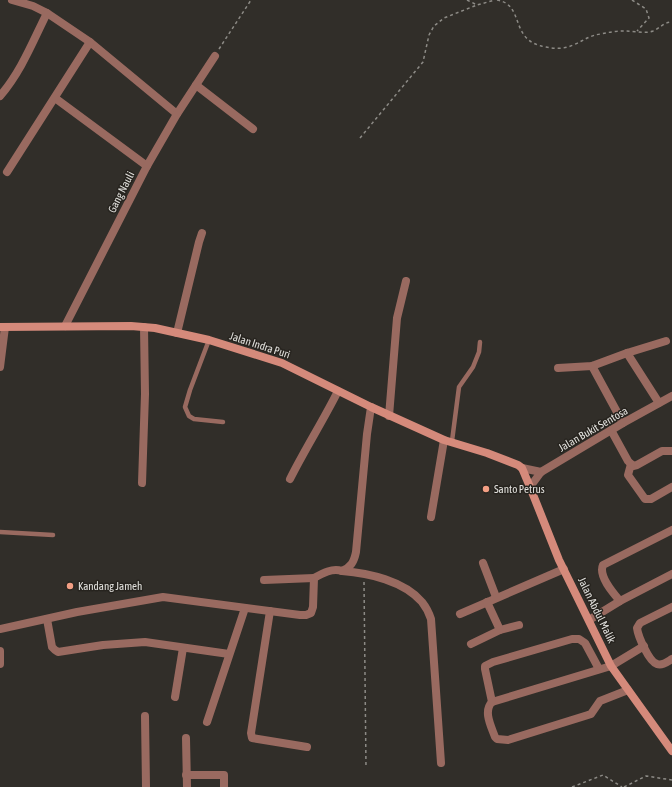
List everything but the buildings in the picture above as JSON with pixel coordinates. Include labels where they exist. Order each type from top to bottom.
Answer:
[{"type":"street","points":[[12,0],[33,6],[47,13],[90,42],[177,114]]},
{"type":"street","points":[[0,96],[8,87],[24,59],[47,13]]},
{"type":"street","points":[[7,172],[90,42]]},
{"type":"street","name":"Gang Nauli","points":[[65,326],[147,166],[177,114],[215,56]]},
{"type":"street","points":[[196,85],[253,129]]},
{"type":"street","points":[[55,98],[147,166]]},
{"type":"street","points":[[177,333],[202,233]]},
{"type":"street","points":[[389,416],[397,318],[406,281]]},
{"type":"street","points":[[0,367],[2,327]]},
{"type":"street","name":"Jalan Indra Puri","points":[[2,327],[144,327],[209,340],[282,363],[389,416],[448,441],[487,453],[522,468],[541,472]]},
{"type":"street","points":[[142,483],[145,394],[144,327]]},
{"type":"street","points":[[558,368],[592,366],[666,341]]},
{"type":"street","points":[[627,353],[659,403]]},
{"type":"street","points":[[592,366],[623,423]]},
{"type":"street","points":[[290,479],[302,454],[314,438],[338,391]]},
{"type":"street","name":"Jalan Bukit Sentosa","points":[[530,487],[541,472],[610,430],[672,396]]},
{"type":"street","points":[[342,571],[350,567],[356,552],[367,434],[371,407]]},
{"type":"street","points":[[610,430],[628,461],[633,466],[662,451],[672,450]]},
{"type":"street","points":[[431,517],[448,441]]},
{"type":"street","points":[[631,464],[628,474],[645,499],[651,499],[672,487]]},
{"type":"street","name":"Jalan Abdul Malik","points":[[522,468],[564,569],[611,666],[672,751]]},
{"type":"street","points":[[620,601],[611,591],[603,574],[603,565],[672,530]]},
{"type":"street","points":[[483,563],[496,597]]},
{"type":"street","points":[[460,614],[496,597],[564,569]]},
{"type":"street","points":[[264,580],[314,578],[325,572],[338,570],[364,574],[390,582],[412,593],[422,602],[431,619],[441,763]]},
{"type":"street","points":[[589,620],[620,601],[672,574]]},
{"type":"street","points":[[0,629],[77,612],[163,597],[306,615],[311,613],[313,607],[314,578]]},
{"type":"street","points":[[487,602],[500,630]]},
{"type":"street","points":[[672,607],[640,623],[637,628],[637,634],[652,662],[658,665],[672,660]]},
{"type":"street","points":[[207,722],[245,608]]},
{"type":"street","points":[[270,611],[251,733],[252,738],[307,747]]},
{"type":"street","points":[[47,619],[52,647],[58,652],[103,645],[145,642],[229,654]]},
{"type":"street","points":[[471,644],[500,630],[519,624]]},
{"type":"street","points":[[492,702],[485,666],[493,662],[572,639],[580,639],[585,643],[599,669]]},
{"type":"street","points":[[628,690],[600,701],[591,714],[508,740],[497,739],[495,737],[487,714],[488,706],[492,702],[611,666],[644,646]]},
{"type":"street","points":[[175,697],[183,648]]},
{"type":"street","points":[[0,650],[0,664]]},
{"type":"street","points":[[145,716],[146,787]]},
{"type":"street","points":[[186,738],[187,787]]},
{"type":"street","points":[[186,775],[224,775],[224,787]]},
{"type":"lane","points":[[209,340],[185,407],[189,416],[194,419],[223,422]]},
{"type":"lane","points":[[448,441],[459,387],[473,367],[479,352],[480,342]]},
{"type":"lane","points":[[0,532],[53,535]]},
{"type":"path","points":[[215,56],[252,0]]},
{"type":"path","points":[[467,0],[477,5]]},
{"type":"path","points":[[360,138],[423,62],[429,35],[434,26],[444,18],[477,5],[496,0],[511,7],[520,30],[526,39],[532,43],[544,47],[567,47],[599,34],[652,31],[664,24],[672,22]]},
{"type":"path","points":[[632,0],[646,9],[649,18],[637,31]]},
{"type":"path","points":[[364,574],[366,768]]},
{"type":"path","points":[[572,787],[603,775],[623,787],[646,776],[672,780]]},
{"type":"place","name":"Santo Petrus","points":[[486,489]]},
{"type":"place","name":"Kandang Jameh","points":[[70,586]]}]
